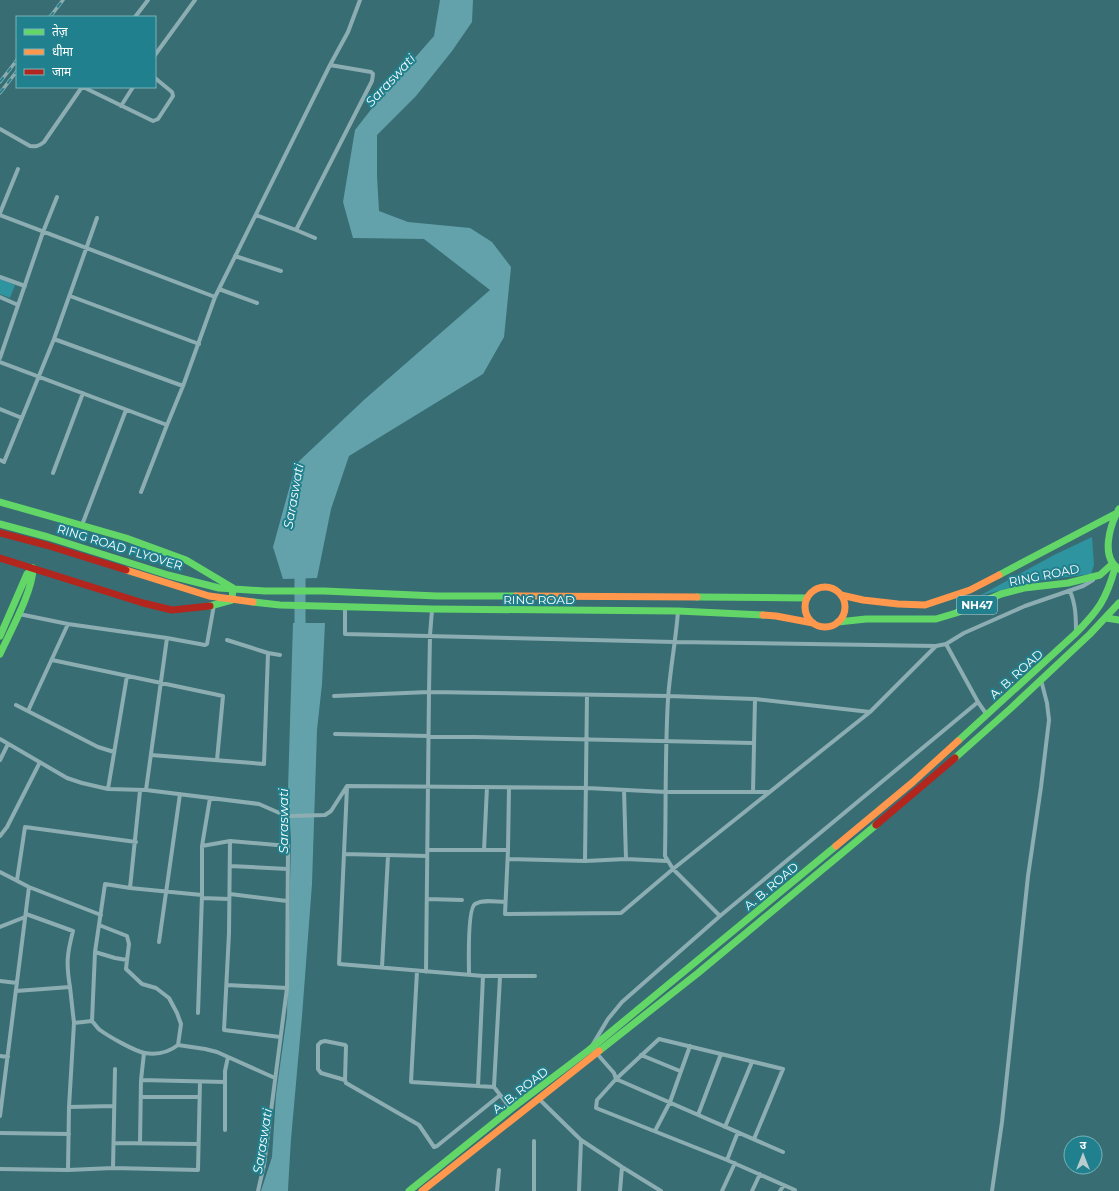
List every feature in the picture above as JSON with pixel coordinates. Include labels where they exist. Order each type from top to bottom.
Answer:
[{"type":"main road","points":[[0,502],[126,538],[186,560],[213,574],[233,588],[232,600],[207,607],[172,610],[142,603],[0,558]]},
{"type":"main road","points":[[1115,567],[1108,554],[1110,536],[1117,512]]},
{"type":"main road","points":[[841,595],[863,600],[925,605],[970,590],[1117,512]]},
{"type":"main road","name":"RING ROAD FLYOVER","points":[[0,524],[48,537],[168,575],[219,588],[265,591],[324,591],[437,596],[807,598]]},
{"type":"main road","name":"RING ROAD FLYOVER","points":[[0,533],[46,545],[209,596],[264,603]]},
{"type":"main road","name":"RING ROAD","points":[[838,622],[866,619],[936,619],[956,613],[1001,594],[1017,590],[1068,583],[1100,575],[1115,567]]},
{"type":"main road","name":"A. B. ROAD","points":[[409,1191],[511,1109],[591,1049],[868,820],[987,715],[1076,634],[1092,616],[1109,589],[1115,567]]},
{"type":"main road","points":[[0,654],[19,614],[33,576],[33,568]]},
{"type":"main road","points":[[0,636],[27,574],[33,568]]},
{"type":"main road","points":[[813,623],[804,609],[807,598],[814,590],[825,587],[834,589],[843,599],[845,609],[841,619],[838,622]]},
{"type":"main road","name":"RING ROAD","points":[[264,603],[280,605],[432,610],[678,611],[776,616],[813,623]]},
{"type":"main road","name":"A. B. ROAD","points":[[422,1191],[711,963],[905,801],[996,722],[1106,618],[1119,603]]},
{"type":"main road","points":[[1106,618],[1119,620]]},
{"type":"main road","name":"NH47","points":[[813,623],[825,627],[838,622]]},
{"type":"street","points":[[136,16],[148,0]]},
{"type":"street","points":[[156,55],[195,0]]},
{"type":"street","points":[[142,492],[199,344],[215,297],[330,65],[348,32],[360,0]]},
{"type":"street","points":[[296,230],[373,78],[373,74],[366,71],[330,65]]},
{"type":"street","points":[[85,88],[153,121],[156,120],[173,96],[172,92],[156,79]]},
{"type":"street","points":[[0,129],[30,146],[35,147],[41,145],[82,88]]},
{"type":"street","points":[[121,106],[132,88]]},
{"type":"street","points":[[18,168],[0,214],[43,232],[215,297]]},
{"type":"street","points":[[0,358],[43,232],[57,197]]},
{"type":"street","points":[[256,215],[316,238]]},
{"type":"street","points":[[0,460],[4,462],[54,339],[70,296],[85,247],[97,218]]},
{"type":"street","points":[[235,256],[280,271]]},
{"type":"street","points":[[0,277],[25,286]]},
{"type":"street","points":[[219,289],[256,303]]},
{"type":"street","points":[[70,296],[199,344]]},
{"type":"street","points":[[0,298],[18,305]]},
{"type":"street","points":[[54,339],[183,386]]},
{"type":"street","points":[[0,362],[167,425]]},
{"type":"street","points":[[53,472],[84,393]]},
{"type":"street","points":[[0,409],[22,418]]},
{"type":"street","points":[[82,525],[126,410]]},
{"type":"street","points":[[345,607],[345,634],[675,642],[936,646],[946,644],[964,632],[1025,606],[1083,586],[1100,575]]},
{"type":"street","points":[[1070,591],[1076,611],[1076,634]]},
{"type":"street","points":[[19,614],[68,624],[207,644],[214,605]]},
{"type":"street","points":[[426,972],[428,735],[432,610]]},
{"type":"street","points":[[678,611],[668,696],[665,856],[673,869],[720,916]]},
{"type":"street","points":[[28,711],[68,624]]},
{"type":"street","points":[[146,790],[167,638]]},
{"type":"street","points":[[227,640],[268,653],[280,655]]},
{"type":"street","points":[[946,644],[978,702],[987,715]]},
{"type":"street","points":[[509,788],[508,859],[505,914],[621,913],[673,869],[870,712],[936,646]]},
{"type":"street","points":[[151,754],[264,764],[268,653]]},
{"type":"street","points":[[52,660],[223,696],[217,760]]},
{"type":"street","points":[[108,790],[127,676]]},
{"type":"street","points":[[992,1191],[1002,1122],[1028,876],[1049,720],[1047,703],[1041,680]]},
{"type":"street","points":[[334,696],[429,692],[668,696],[755,699],[870,712]]},
{"type":"street","points":[[585,861],[587,695]]},
{"type":"street","points":[[752,792],[755,699]]},
{"type":"street","points":[[782,1152],[616,1079],[614,1074],[591,1049],[608,1019],[622,1002],[720,916],[978,702]]},
{"type":"street","points":[[16,705],[98,747],[114,752]]},
{"type":"street","points":[[334,734],[753,743]]},
{"type":"street","points":[[0,739],[67,778],[108,790],[146,790],[259,804],[284,815],[326,815],[347,786]]},
{"type":"street","points":[[0,760],[8,744]]},
{"type":"street","points":[[0,836],[7,827],[40,762]]},
{"type":"street","points":[[347,786],[587,788],[666,792],[771,792]]},
{"type":"street","points":[[347,786],[339,964],[483,976],[535,976]]},
{"type":"street","points":[[484,850],[487,787]]},
{"type":"street","points":[[624,790],[626,859]]},
{"type":"street","points":[[130,888],[136,842],[140,791]]},
{"type":"street","points":[[159,942],[180,794]]},
{"type":"street","points":[[198,1013],[202,846],[210,798]]},
{"type":"street","points":[[258,1191],[264,1165],[287,988],[288,846],[284,815]]},
{"type":"street","points":[[17,880],[25,827],[136,842]]},
{"type":"street","points":[[202,846],[230,841],[288,846]]},
{"type":"street","points":[[230,841],[229,932],[224,1030],[280,1037]]},
{"type":"street","points":[[427,850],[508,850]]},
{"type":"street","points":[[344,854],[427,856]]},
{"type":"street","points":[[382,967],[388,856]]},
{"type":"street","points":[[508,859],[585,861],[626,859],[667,861]]},
{"type":"street","points":[[230,866],[288,869]]},
{"type":"street","points":[[0,872],[29,887],[101,915]]},
{"type":"street","points":[[99,925],[126,936],[129,944],[126,969],[142,984],[156,988],[169,998],[177,1013],[181,1024],[178,1045],[170,1051],[156,1053],[144,1053],[112,1038],[100,1030],[92,1021],[95,952],[105,884],[202,896],[229,896],[287,901]]},
{"type":"street","points":[[0,1116],[29,887]]},
{"type":"street","points":[[427,898],[462,900]]},
{"type":"street","points":[[469,974],[472,907],[481,902],[505,902]]},
{"type":"street","points":[[0,927],[25,916],[73,931],[67,953],[67,971],[74,1023],[69,1107],[68,1170]]},
{"type":"street","points":[[95,952],[127,960]]},
{"type":"street","points":[[417,971],[411,1082],[494,1087]]},
{"type":"street","points":[[478,1086],[483,976]]},
{"type":"street","points":[[500,977],[494,1087],[511,1109]]},
{"type":"street","points":[[0,981],[17,983]]},
{"type":"street","points":[[226,985],[287,988]]},
{"type":"street","points":[[16,991],[70,987]]},
{"type":"street","points":[[74,1023],[92,1021]]},
{"type":"street","points":[[754,1139],[783,1069],[659,1039],[616,1079],[597,1100],[596,1108],[735,1163],[795,1190]]},
{"type":"street","points":[[345,1080],[346,1046],[343,1044],[326,1041],[321,1042],[318,1045],[319,1072],[345,1080],[349,1085],[419,1124],[434,1147],[500,1096]]},
{"type":"street","points":[[178,1045],[211,1050],[275,1078]]},
{"type":"street","points":[[655,1131],[670,1102],[690,1046]]},
{"type":"street","points":[[140,1143],[141,1080],[144,1053]]},
{"type":"street","points":[[698,1115],[721,1054]]},
{"type":"street","points":[[641,1055],[680,1071]]},
{"type":"street","points":[[0,1056],[8,1057]]},
{"type":"street","points":[[225,1130],[225,1071],[228,1057]]},
{"type":"street","points":[[725,1127],[752,1062]]},
{"type":"street","points":[[113,1168],[115,1069]]},
{"type":"street","points":[[141,1080],[225,1082]]},
{"type":"street","points":[[0,1169],[68,1170],[113,1168],[198,1170],[200,1082]]},
{"type":"street","points":[[141,1097],[199,1097]]},
{"type":"street","points":[[539,1099],[581,1140],[661,1191]]},
{"type":"street","points":[[69,1107],[114,1106]]},
{"type":"street","points":[[727,1160],[738,1132]]},
{"type":"street","points":[[0,1133],[69,1134]]},
{"type":"street","points":[[579,1191],[581,1140]]},
{"type":"street","points":[[534,1141],[534,1191]]},
{"type":"street","points":[[114,1142],[198,1144]]},
{"type":"street","points":[[722,1191],[735,1163]]},
{"type":"street","points":[[620,1191],[622,1167]]},
{"type":"street","points":[[497,1191],[499,1170]]},
{"type":"street","points":[[752,1191],[760,1174]]},
{"type":"street","points":[[780,1191],[784,1185]]},
{"type":"shaded area","points":[[0,279],[15,285],[10,298],[0,294]]},
{"type":"shaded area","points":[[1092,537],[1094,565],[1091,574],[1036,581],[979,596],[1054,555]]},
{"type":"water","points":[[440,0],[473,0],[472,22],[452,51],[416,96],[377,135],[379,211],[408,222],[470,228],[492,242],[511,267],[504,337],[483,374],[349,456],[331,509],[317,578],[283,579],[273,547],[296,464],[365,399],[490,290],[424,239],[353,238],[343,202],[355,130],[384,93],[434,36]]},
{"type":"water","points":[[293,623],[325,623],[322,684],[317,730],[312,884],[288,1191],[261,1191],[272,1157],[276,1095],[287,1015],[291,840],[288,790]]},
{"type":"waterway","name":"Saraswati","points":[[300,564],[300,637]]},
{"type":"railway","points":[[51,16],[63,0]]},
{"type":"railway","points":[[0,82],[16,61]]},
{"type":"railway","points":[[0,93],[16,72]]},
{"type":"traffic: fast","points":[[0,502],[126,538],[186,560],[233,588],[232,600],[210,606]]},
{"type":"traffic: fast","points":[[1119,509],[1108,540],[1110,557],[1113,564],[1119,569]]},
{"type":"traffic: fast","points":[[999,575],[1115,514]]},
{"type":"traffic: fast","points":[[0,524],[48,537],[168,575],[219,588],[265,591],[324,591],[437,596],[516,596]]},
{"type":"traffic: fast","points":[[838,622],[866,619],[936,619],[956,613],[1001,594],[1024,588],[1068,583],[1100,575],[1111,565]]},
{"type":"traffic: fast","points":[[0,636],[27,574],[33,568]]},
{"type":"traffic: fast","points":[[0,654],[25,600],[32,577],[33,568]]},
{"type":"traffic: fast","points":[[958,741],[1075,634],[1090,618],[1104,597],[1115,568]]},
{"type":"traffic: fast","points":[[697,597],[807,598]]},
{"type":"traffic: fast","points":[[253,602],[280,605],[432,609],[678,611],[763,615]]},
{"type":"traffic: fast","points":[[955,758],[1090,634],[1119,603]]},
{"type":"traffic: fast","points":[[1106,618],[1119,620]]},
{"type":"traffic: fast","points":[[599,1051],[698,973],[876,825]]},
{"type":"traffic: fast","points":[[409,1191],[511,1109],[589,1050],[836,846]]},
{"type":"traffic: slow","points":[[126,570],[209,596],[253,602]]},
{"type":"traffic: slow","points":[[841,595],[863,600],[925,605],[970,590],[999,575]]},
{"type":"traffic: slow","points":[[829,587],[836,590],[842,596],[845,607],[844,615],[836,624],[829,627],[821,627],[814,624],[806,615],[805,603],[808,596],[817,588],[829,587]]},
{"type":"traffic: slow","points":[[516,596],[697,597]]},
{"type":"traffic: slow","points":[[763,615],[813,623]]},
{"type":"traffic: slow","points":[[836,846],[913,782],[958,741]]},
{"type":"traffic: slow","points":[[422,1191],[599,1051]]},
{"type":"traffic: jam","points":[[0,533],[46,545],[126,570]]},
{"type":"traffic: jam","points":[[0,558],[143,603],[172,610],[210,606]]},
{"type":"traffic: jam","points":[[876,825],[955,758]]}]
